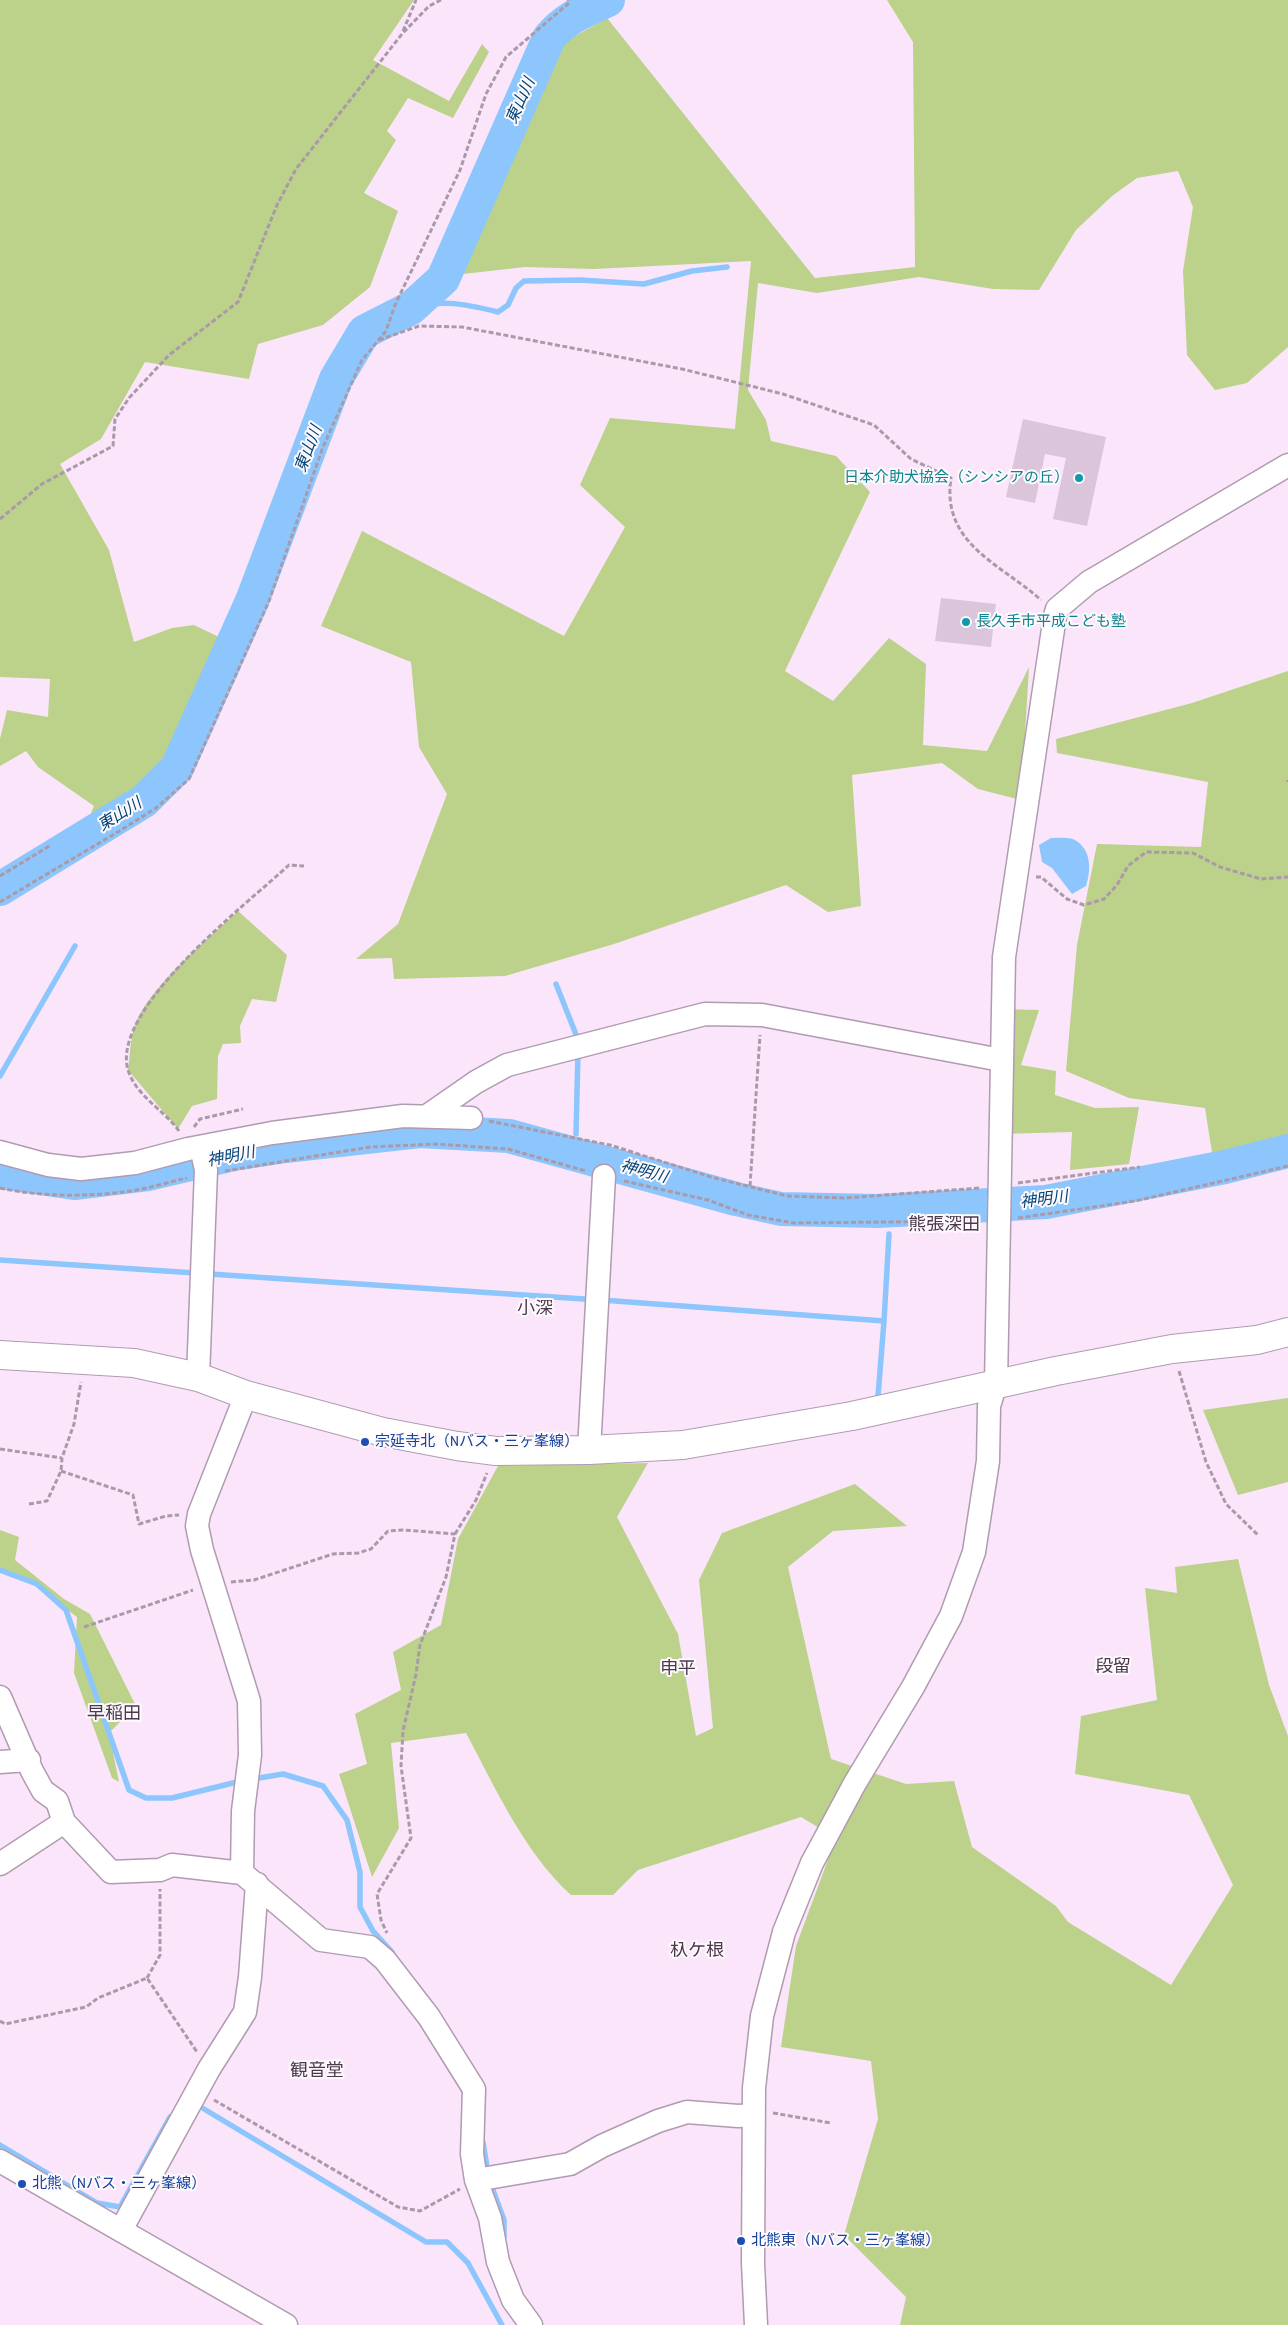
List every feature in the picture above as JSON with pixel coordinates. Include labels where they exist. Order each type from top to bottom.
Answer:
[{"type":"street","points":[[756,2325],[753,2263],[754,2088],[762,2016],[784,1932],[812,1863],[855,1783],[913,1687],[951,1616],[974,1552],[988,1461],[989,1406],[996,1383],[1004,958],[1054,616],[1057,609],[1088,582],[1288,465]]},
{"type":"street","points":[[427,1116],[476,1082],[507,1065],[705,1014],[762,1014],[1001,1060]]},
{"type":"street","points":[[0,1152],[48,1165],[80,1169],[201,1158],[272,1133],[403,1116],[471,1118]]},
{"type":"street","points":[[198,1377],[201,1158]]},
{"type":"street","points":[[588,1450],[604,1176]]},
{"type":"street","points":[[0,1355],[134,1363],[198,1377],[246,1394],[383,1432],[457,1446],[496,1451],[588,1450],[683,1445],[852,1416],[996,1383],[1172,1349],[1257,1340],[1288,1332]]},
{"type":"street","points":[[121,2230],[209,2069],[245,2012],[250,1977],[249,1878],[244,1811],[250,1755],[249,1701],[212,1584],[197,1526],[199,1514],[246,1394]]},
{"type":"street","points":[[0,1698],[43,1791],[57,1801],[64,1822],[111,1872],[160,1870],[172,1865],[249,1878],[321,1940],[370,1947],[385,1960],[429,2017],[474,2089],[472,2154],[476,2180],[490,2218],[498,2262],[513,2300],[531,2325]]},
{"type":"street","points":[[0,1762],[29,1760]]},
{"type":"street","points":[[0,1864],[64,1822]]},
{"type":"street","points":[[476,2180],[570,2164],[602,2146],[658,2121],[687,2112],[753,2116]]},
{"type":"street","points":[[0,2161],[286,2325]]},
{"type":"path","points":[[402,34],[416,0]]},
{"type":"path","points":[[0,519],[42,484],[113,446],[115,419],[128,398],[169,355],[238,302],[277,205],[296,169],[402,34],[429,6],[441,0]]},
{"type":"path","points":[[0,902],[149,812],[189,779],[269,601],[323,447],[362,360],[386,330],[395,305],[460,170],[486,94],[506,57],[549,22],[568,4],[568,0]]},
{"type":"path","points":[[378,340],[419,326],[462,327],[682,369],[783,394],[874,426],[912,459],[951,478],[948,495],[954,518],[978,553],[1040,599],[1054,616]]},
{"type":"path","points":[[0,876],[51,845]]},
{"type":"path","points":[[1015,876],[1041,877],[1068,899],[1084,905],[1104,899],[1117,885],[1128,866],[1146,852],[1192,853],[1220,867],[1261,879],[1288,877]]},
{"type":"path","points":[[201,1158],[178,1129],[139,1090],[128,1070],[127,1050],[134,1028],[146,1004],[169,976],[289,865],[304,866]]},
{"type":"path","points":[[750,1186],[762,1014]]},
{"type":"path","points":[[201,1158],[189,1133],[200,1119],[243,1109]]},
{"type":"path","points":[[471,1118],[518,1125],[610,1146],[712,1177],[787,1196],[845,1198],[999,1187],[1140,1167]]},
{"type":"path","points":[[0,1188],[14,1191],[92,1194],[131,1191],[201,1158],[436,1144],[508,1149],[604,1176],[708,1200],[748,1215],[794,1223],[998,1217],[1135,1201],[1288,1166]]},
{"type":"path","points":[[1172,1349],[1206,1462],[1226,1504],[1258,1535]]},
{"type":"path","points":[[29,1504],[46,1501],[61,1471],[62,1458],[74,1424],[82,1359]]},
{"type":"path","points":[[0,1449],[62,1458]]},
{"type":"path","points":[[385,1960],[390,1941],[381,1920],[376,1894],[411,1838],[401,1766],[402,1730],[416,1674],[420,1645],[446,1577],[455,1534],[476,1500],[496,1451]]},
{"type":"path","points":[[61,1471],[133,1496],[139,1524],[166,1516],[199,1514]]},
{"type":"path","points":[[84,1627],[212,1584],[254,1580],[334,1554],[358,1553],[371,1550],[388,1532],[404,1530],[455,1534]]},
{"type":"path","points":[[0,2021],[5,2024],[86,2007],[98,1998],[147,1978],[160,1955],[160,1870]]},
{"type":"path","points":[[147,1978],[209,2069]]},
{"type":"path","points":[[196,2092],[212,2098],[398,2208],[420,2212],[476,2180]]},
{"type":"path","points":[[753,2116],[766,2112],[831,2123]]},
{"type":"green space","points":[[0,0],[414,0],[373,60],[449,101],[482,44],[489,52],[453,118],[408,98],[387,131],[396,140],[364,193],[398,211],[370,287],[323,325],[258,344],[249,379],[145,362],[101,439],[60,464],[109,550],[134,642],[172,628],[194,625],[223,639],[227,651],[171,768],[143,796],[85,828],[94,806],[38,767],[26,751],[0,766],[0,739],[7,710],[48,717],[50,679],[0,677]]},
{"type":"green space","points":[[887,0],[1288,0],[1288,347],[1247,383],[1215,390],[1187,355],[1183,271],[1193,207],[1178,171],[1137,178],[1112,196],[1076,230],[1039,290],[993,289],[919,277],[817,293],[758,283],[748,390],[766,420],[771,441],[836,456],[870,492],[785,671],[833,701],[889,638],[926,664],[923,745],[987,751],[1029,667],[1021,800],[978,789],[942,763],[852,775],[861,906],[828,912],[786,885],[614,944],[505,976],[394,979],[392,958],[356,959],[398,924],[447,794],[419,747],[411,662],[321,626],[362,531],[564,636],[625,527],[580,485],[610,418],[735,429],[751,261],[594,269],[525,267],[463,274],[563,43],[607,18],[815,278],[915,267],[913,42]]},
{"type":"green space","points":[[1288,671],[1288,1138],[1213,1159],[1205,1108],[1129,1098],[1066,1071],[1077,945],[1097,844],[1201,847],[1208,782],[1057,753],[1056,739],[1192,703]]},
{"type":"green space","points":[[238,911],[287,955],[276,1002],[252,999],[240,1026],[241,1043],[223,1044],[218,1056],[217,1099],[192,1106],[178,1129],[128,1070],[134,1028],[151,997],[164,981]]},
{"type":"green space","points":[[1002,1009],[1039,1010],[1021,1065],[1056,1071],[1055,1095],[1095,1108],[1139,1107],[1129,1164],[1070,1170],[1072,1132],[1000,1134]]},
{"type":"green space","points":[[1288,1398],[1288,1482],[1238,1495],[1203,1410]]},
{"type":"green space","points":[[648,1463],[617,1517],[678,1634],[696,1736],[713,1728],[699,1580],[722,1533],[855,1484],[907,1526],[833,1531],[788,1567],[831,1759],[906,1784],[954,1781],[972,1847],[1056,1906],[1068,1922],[1171,1985],[1233,1885],[1189,1795],[1075,1774],[1081,1716],[1157,1700],[1145,1588],[1177,1593],[1175,1567],[1238,1559],[1269,1685],[1288,1736],[1288,2325],[900,2325],[906,2297],[844,2235],[878,2119],[871,2061],[781,2047],[796,1946],[836,1838],[801,1817],[638,1870],[613,1895],[571,1895],[554,1878],[525,1840],[500,1798],[466,1733],[391,1743],[399,1828],[372,1877],[339,1774],[367,1764],[355,1714],[401,1690],[393,1652],[441,1625],[458,1539],[498,1466]]},
{"type":"green space","points":[[0,1530],[19,1537],[15,1560],[64,1599],[90,1614],[136,1706],[109,1733],[119,1782],[112,1778],[74,1673],[77,1617],[23,1577],[0,1569]]},
{"type":"water","points":[[1051,838],[1075,840],[1085,849],[1089,861],[1089,874],[1086,886],[1072,894],[1052,868],[1042,862],[1039,845]]},
{"type":"building","name":"日本介助犬協会（シンシアの丘）","points":[[1023,419],[1106,437],[1087,526],[1053,519],[1066,458],[1045,454],[1035,503],[1006,497]]},
{"type":"building","name":"長久手市平成こども塾","points":[[941,598],[996,604],[991,647],[935,641]]},
{"type":"waterway","name":"東山川","points":[[0,889],[144,801],[177,768],[252,601],[336,379],[364,332],[411,308],[443,279],[549,38],[569,20],[608,0]]},
{"type":"waterway","points":[[411,308],[444,303],[498,312],[508,305],[516,288],[524,281],[580,280],[644,284],[692,271],[727,267]]},
{"type":"waterway","points":[[0,1076],[75,946]]},
{"type":"waterway","points":[[556,984],[579,1042]]},
{"type":"waterway","points":[[576,1134],[578,1051]]},
{"type":"waterway","name":"神明川","points":[[0,1172],[74,1183],[148,1174],[234,1154],[285,1146],[420,1131],[509,1136],[736,1199],[781,1209],[878,1211],[1046,1202],[1225,1167],[1288,1151]]},
{"type":"waterway","points":[[884,1321],[889,1234]]},
{"type":"waterway","points":[[0,1260],[195,1273]]},
{"type":"waterway","points":[[210,1274],[584,1299]]},
{"type":"waterway","points":[[602,1300],[884,1321],[878,1396]]},
{"type":"waterway","points":[[0,1570],[37,1584],[66,1610],[129,1790],[146,1798],[172,1798],[241,1781]]},
{"type":"waterway","points":[[253,1779],[283,1774],[323,1786],[347,1820],[360,1872],[360,1907],[373,1931],[392,1952]]},
{"type":"waterway","points":[[204,2109],[426,2242],[447,2242],[468,2263],[502,2325]]},
{"type":"waterway","points":[[0,2145],[97,2203],[120,2207],[170,2117]]},
{"type":"waterway","points":[[483,2142],[488,2173]]},
{"type":"waterway","points":[[490,2182],[504,2220],[504,2237]]},
{"type":"place","name":"日本介助犬協会（シンシアの丘）","points":[[1079,478]]},
{"type":"place","name":"長久手市平成こども塾","points":[[966,622]]},
{"type":"place","name":"宗延寺北（Nバス・三ヶ峯線）","points":[[365,1442]]},
{"type":"place","name":"北熊（Nバス・三ヶ峯線）","points":[[22,2184]]},
{"type":"place","name":"北熊東（Nバス・三ヶ峯線）","points":[[741,2241]]},
{"type":"district","name":"熊張深田","points":[[944,1225]]},
{"type":"district","name":"小深","points":[[535,1309]]},
{"type":"district","name":"段留","points":[[1113,1667]]},
{"type":"district","name":"申平","points":[[678,1669]]},
{"type":"district","name":"早稲田","points":[[114,1714]]},
{"type":"district","name":"杁ケ根","points":[[697,1951]]},
{"type":"district","name":"観音堂","points":[[317,2071]]}]
